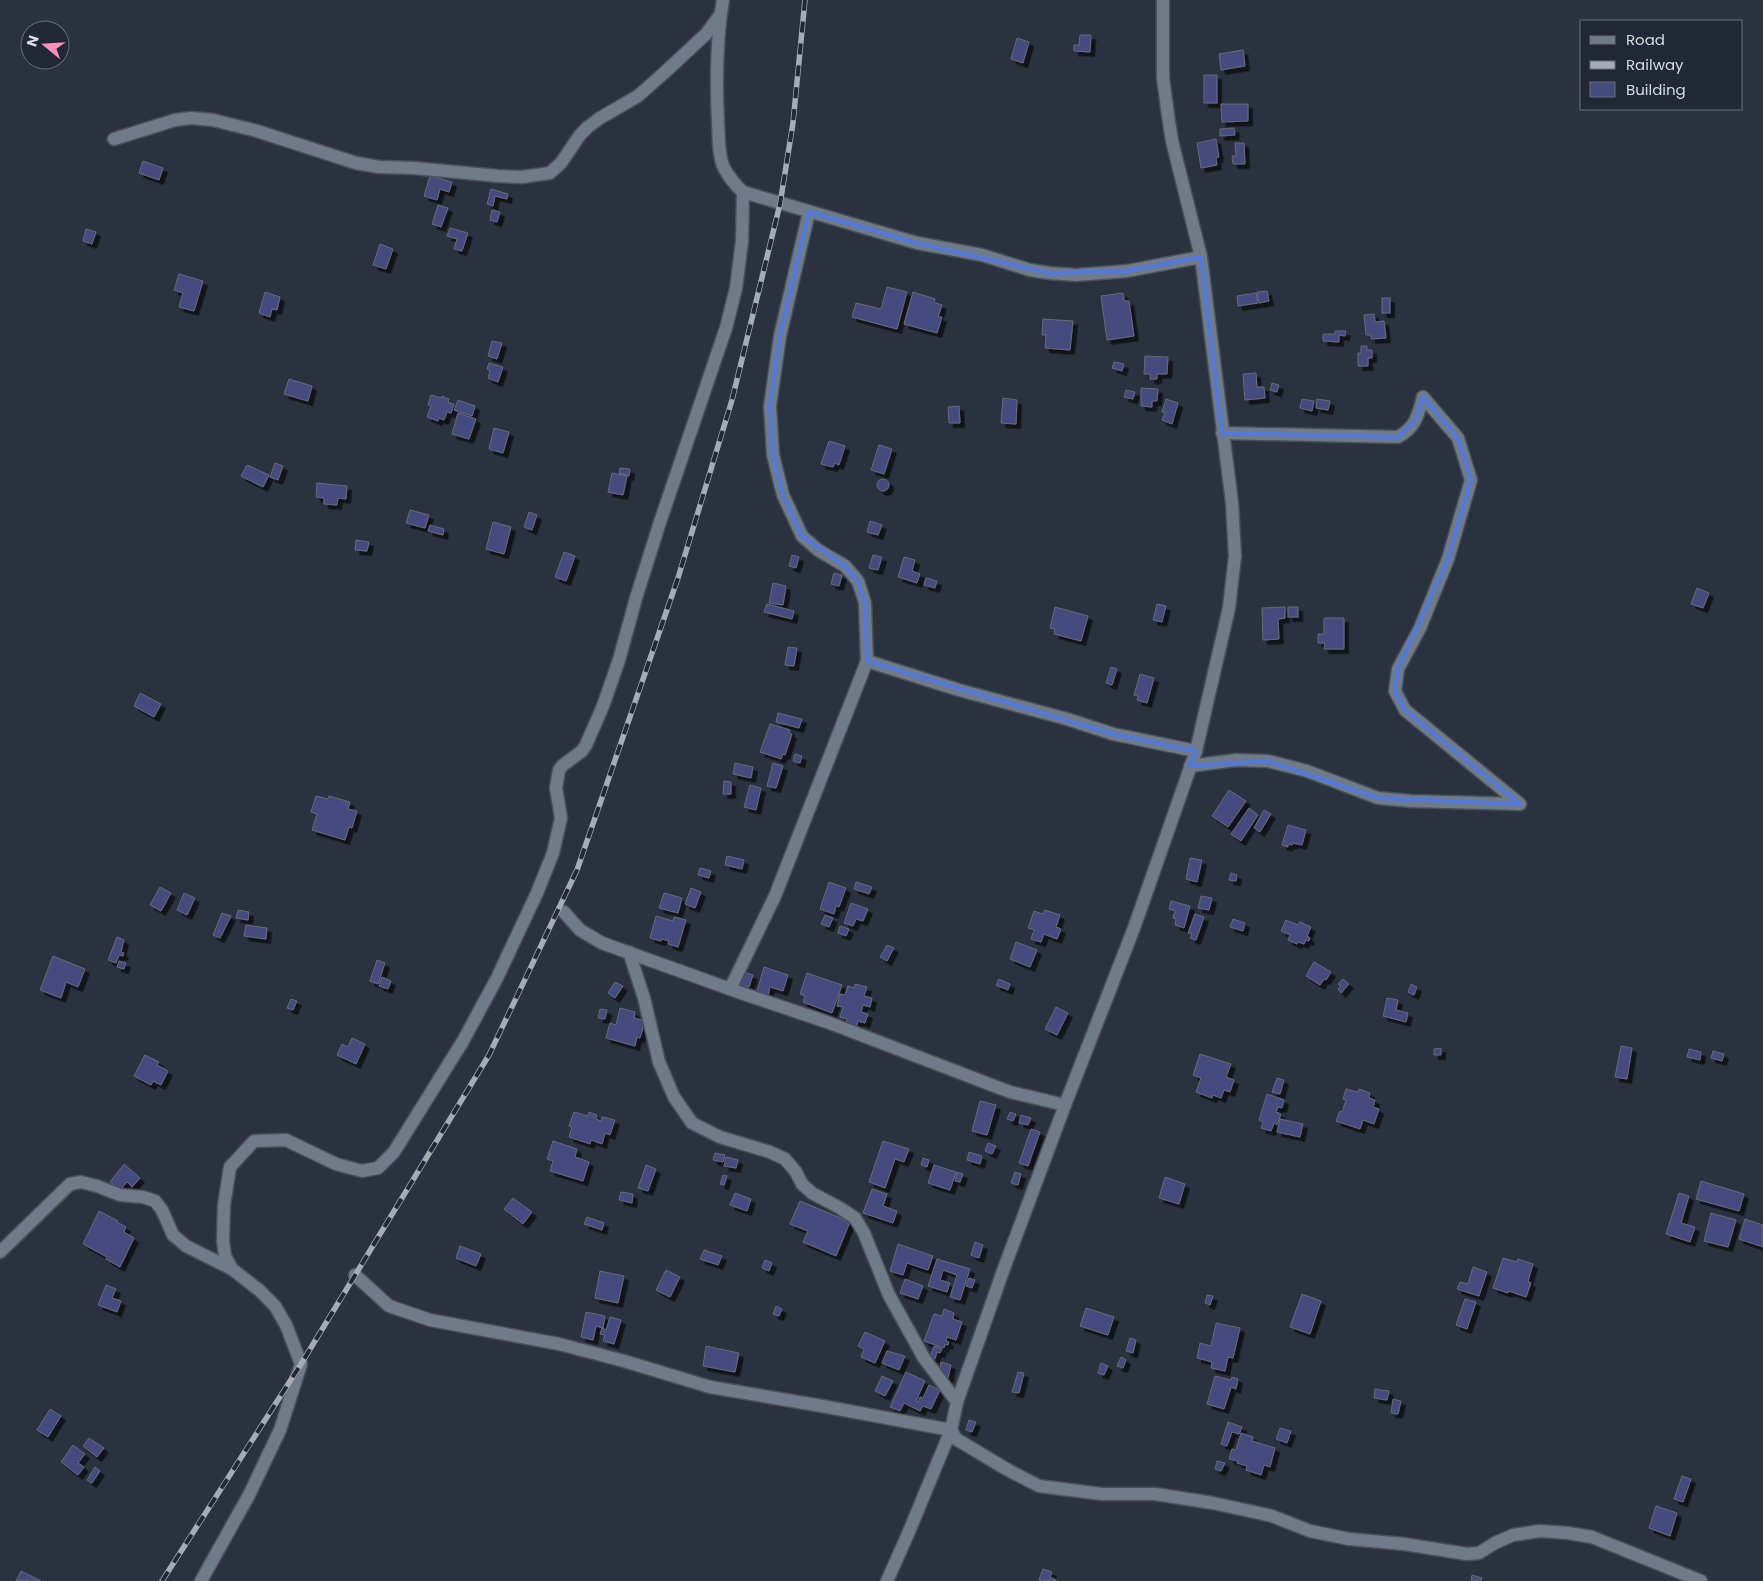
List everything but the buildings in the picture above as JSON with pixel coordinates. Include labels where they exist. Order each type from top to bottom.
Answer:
[{"type":"street","points":[[723,0],[720,15],[716,87],[719,142],[723,167],[735,185],[743,192],[917,243],[982,255],[1030,270],[1049,273],[1076,275],[1127,271],[1201,257]]},
{"type":"street","points":[[887,1581],[951,1430],[957,1402],[1003,1270],[1134,928],[1196,751],[1229,608],[1235,556],[1232,503],[1201,257],[1172,141],[1163,78],[1163,0]]},
{"type":"street","points":[[114,139],[175,120],[191,118],[213,120],[257,131],[363,165],[422,168],[498,176],[522,177],[550,173],[561,163],[580,135],[588,127],[638,96],[706,34],[720,15]]},
{"type":"street","points":[[232,1269],[225,1256],[223,1241],[224,1205],[230,1167],[254,1141],[286,1140],[336,1164],[362,1172],[378,1168],[394,1152],[463,1040],[497,978],[537,893],[557,843],[560,818],[556,788],[559,770],[582,751],[603,706],[619,660],[660,522],[726,328],[736,288],[742,241],[743,192]]},
{"type":"street","points":[[730,989],[775,896],[867,661],[865,603],[858,582],[845,566],[818,550],[802,536],[783,495],[774,455],[771,397],[780,336],[809,212]]},
{"type":"street","points":[[1190,766],[1236,760],[1268,760],[1306,771],[1378,798],[1411,802],[1520,804],[1405,710],[1395,691],[1398,669],[1420,628],[1448,559],[1471,480],[1458,438],[1423,397],[1416,420],[1408,432],[1398,437],[1222,433]]},
{"type":"street","points":[[867,661],[959,690],[1113,734],[1196,751]]},
{"type":"street","points":[[564,912],[580,930],[602,943],[827,1022],[1010,1092],[1065,1105]]},
{"type":"street","points":[[629,952],[644,998],[659,1062],[674,1097],[692,1123],[720,1137],[770,1152],[785,1159],[796,1172],[802,1184],[812,1193],[855,1218],[864,1232],[889,1295],[924,1358],[957,1402]]},
{"type":"street","points":[[0,1252],[70,1184],[81,1182],[120,1195],[143,1197],[155,1201],[162,1210],[173,1236],[186,1246],[232,1269],[259,1290],[275,1306],[286,1325],[301,1364],[280,1430],[249,1495],[201,1581]]},
{"type":"street","points":[[355,1275],[389,1306],[430,1320],[559,1344],[710,1387],[951,1430]]},
{"type":"street","points":[[951,1430],[956,1439],[1039,1486],[1102,1494],[1155,1494],[1214,1503],[1272,1516],[1310,1531],[1349,1540],[1404,1544],[1467,1554],[1479,1553],[1513,1535],[1540,1531],[1568,1533],[1592,1537],[1701,1581]]},
{"type":"highlighted area","points":[[809,212],[917,243],[1049,273],[1127,271],[1201,257],[1222,433],[1398,437],[1416,420],[1423,397],[1458,438],[1471,480],[1448,559],[1398,669],[1395,691],[1405,710],[1520,804],[1378,798],[1268,761],[1190,766],[1196,751],[1113,734],[867,661],[865,603],[858,581],[845,566],[802,536],[783,495],[773,455],[770,406],[780,336]]},
{"type":"railway","points":[[162,1581],[301,1364],[489,1055],[577,870],[678,578],[732,400],[780,204],[793,123],[805,0]]}]
